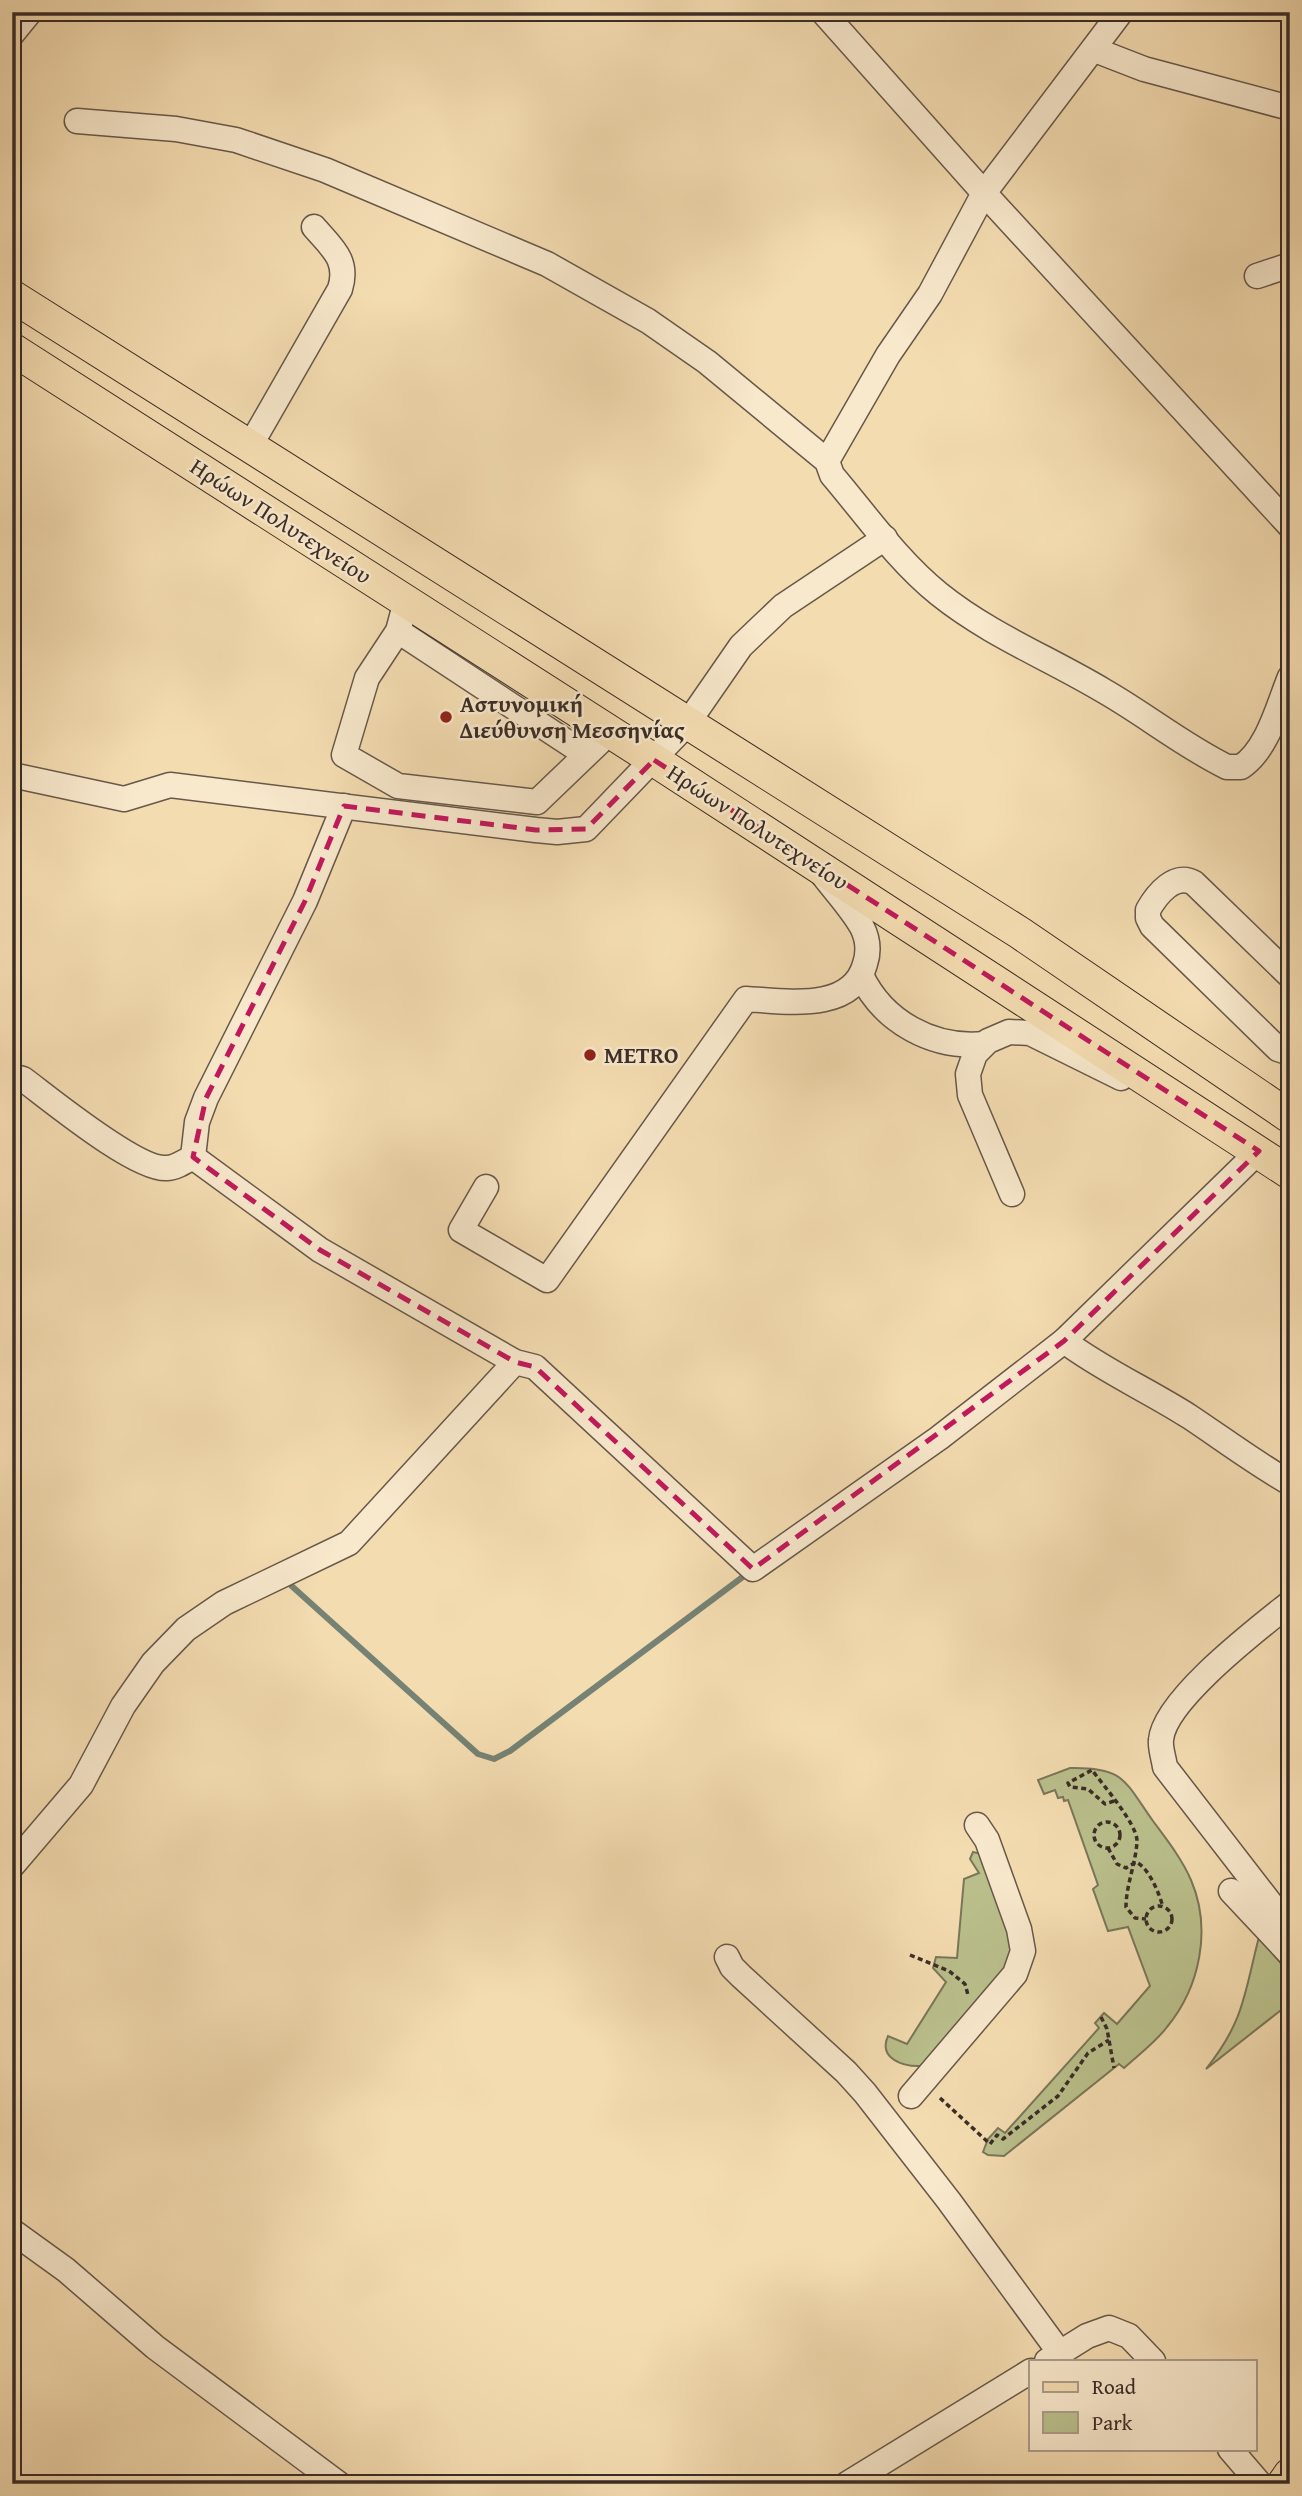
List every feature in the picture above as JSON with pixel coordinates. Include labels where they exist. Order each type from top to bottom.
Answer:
[{"type":"main road","name":"Ηρώων Πολυτεχνείου","points":[[12,296],[1020,933],[1290,1117]]},
{"type":"main road","name":"Ηρώων Πολυτεχνείου","points":[[12,349],[402,616],[610,732],[1290,1173]]},
{"type":"main road","points":[[1283,2484],[1290,2474]]},
{"type":"street","points":[[12,34],[30,12]]},
{"type":"street","points":[[823,12],[984,193],[1290,526]]},
{"type":"street","points":[[827,461],[888,355],[930,294],[984,193],[1095,50],[1121,12]]},
{"type":"street","points":[[1095,50],[1144,69],[1290,108]]},
{"type":"street","points":[[77,121],[176,129],[236,140],[325,170],[547,264],[648,321],[707,362],[827,461],[832,475],[910,567],[938,593],[1022,649],[1103,690],[1227,767],[1241,767],[1256,751],[1290,677]]},
{"type":"street","points":[[250,446],[340,289],[344,276],[342,263],[336,252],[314,227]]},
{"type":"street","points":[[1257,276],[1290,265]]},
{"type":"street","points":[[12,775],[124,799],[170,785],[536,830],[557,832],[586,829],[687,724],[741,646],[762,625],[783,606],[885,538]]},
{"type":"street","points":[[585,754],[402,616],[366,678],[344,755],[398,786],[537,802],[610,732]]},
{"type":"street","points":[[193,1157],[197,1122],[206,1098],[305,901],[344,806]]},
{"type":"street","points":[[486,1187],[461,1230],[547,1280],[746,999],[826,999],[846,990],[861,975],[867,956],[865,935],[859,923],[814,864]]},
{"type":"street","points":[[1290,976],[1187,879],[1171,883],[1148,910],[1152,926],[1278,1049],[1290,1053]]},
{"type":"street","points":[[861,975],[881,1005],[908,1027],[942,1041],[984,1044]]},
{"type":"street","points":[[1012,1194],[968,1088],[969,1067],[975,1054],[984,1044],[1003,1033],[1016,1031],[1033,1034],[1219,1125]]},
{"type":"street","points":[[12,1076],[23,1079],[126,1153],[147,1164],[168,1168],[193,1157]]},
{"type":"street","points":[[193,1157],[320,1250],[515,1362],[535,1367],[753,1569],[939,1438],[1064,1341],[1259,1151]]},
{"type":"street","points":[[1064,1341],[1092,1362],[1188,1416],[1290,1483]]},
{"type":"street","points":[[12,1866],[81,1785],[123,1706],[153,1663],[186,1629],[224,1603],[349,1543],[515,1362]]},
{"type":"street","points":[[1290,1603],[1218,1661],[1169,1718],[1160,1740],[1165,1767],[1277,1912],[1290,1917]]},
{"type":"street","points":[[917,2089],[1015,1974],[1023,1951],[1020,1930],[991,1849],[977,1825]]},
{"type":"street","points":[[1231,1891],[1290,1954]]},
{"type":"street","points":[[727,1957],[741,1976],[846,2072],[865,2093],[941,2191],[1053,2357],[1094,2333],[1111,2328],[1129,2336],[1152,2360]]},
{"type":"street","points":[[12,2231],[66,2270],[155,2347],[340,2484]]},
{"type":"street","points":[[846,2484],[1029,2372]]},
{"type":"street","points":[[1231,2450],[1261,2484]]},
{"type":"path","points":[[1114,1801],[1105,1804],[1092,1791],[1082,1787],[1070,1787],[1068,1783],[1093,1770],[1114,1801],[1136,1834],[1126,1907],[1135,1918],[1146,1919]]},
{"type":"path","points":[[1108,1848],[1115,1845],[1120,1836],[1116,1826],[1105,1822],[1096,1829],[1094,1835],[1100,1846],[1108,1848],[1119,1865],[1126,1868],[1132,1864],[1141,1864],[1172,1920],[1167,1929],[1157,1932],[1152,1930],[1146,1919]]},
{"type":"path","points":[[1146,1919],[1152,1908],[1163,1907]]},
{"type":"path","points":[[910,1955],[944,1968],[963,1981],[981,2016]]},
{"type":"path","points":[[1101,2017],[1106,2025],[1114,2068]]},
{"type":"path","points":[[917,2089],[990,2144],[997,2135],[1003,2139],[1058,2096],[1088,2053],[1109,2040]]},
{"type":"highlighted area","points":[[654,760],[1259,1151],[1064,1341],[753,1569],[535,1367],[515,1362],[320,1250],[193,1157],[206,1098],[305,901],[344,806],[536,830],[586,829]]},
{"type":"green space","points":[[1070,1768],[1102,1770],[1121,1779],[1174,1850],[1191,1880],[1201,1918],[1195,1976],[1178,2011],[1152,2044],[1124,2068],[1119,2064],[1004,2156],[988,2155],[983,2152],[988,2139],[998,2128],[1005,2133],[1099,2028],[1095,2023],[1104,2013],[1117,2024],[1150,1986],[1128,1927],[1108,1931],[1093,1889],[1098,1885],[1068,1800],[1058,1798],[1055,1790],[1044,1794],[1038,1780]]},
{"type":"green space","points":[[973,1852],[982,1854],[1011,1925],[1012,1960],[922,2066],[900,2063],[886,2050],[888,2036],[907,2044],[946,1982],[933,1968],[936,1957],[957,1958],[964,1879],[979,1873],[970,1859]]},
{"type":"green space","points":[[1259,1937],[1290,1974],[1290,2003],[1206,2069],[1236,2021]]},
{"type":"waterway","points":[[285,1580],[478,1754],[494,1759],[510,1751],[748,1573]]},
{"type":"place","name":"Αστυνομική Διεύθυνση Μεσσηνίας","points":[[446,717]]},
{"type":"place","name":"METRO","points":[[590,1055]]}]
